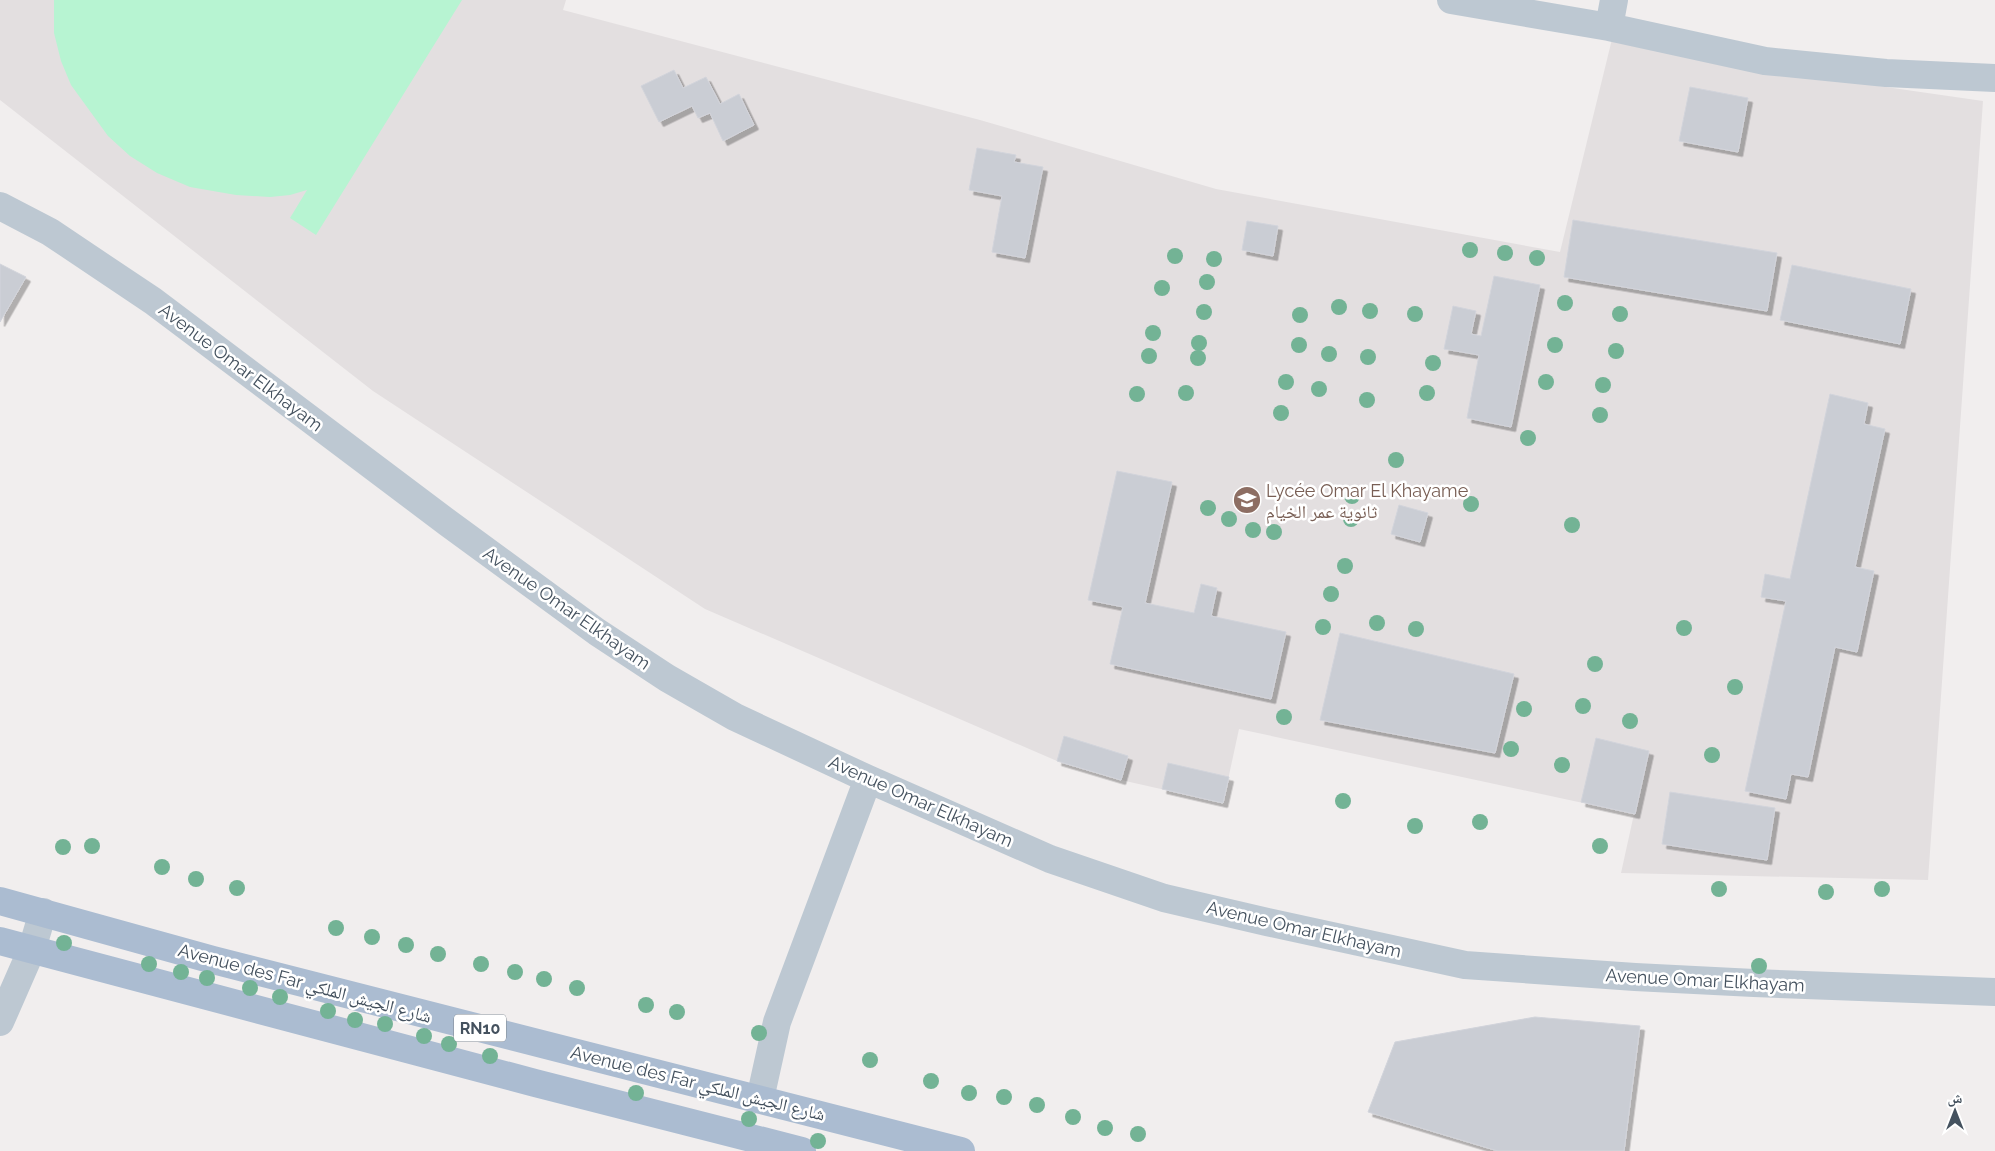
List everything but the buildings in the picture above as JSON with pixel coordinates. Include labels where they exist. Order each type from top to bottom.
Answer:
[{"type":"main road","name":"Avenue des Far شارع الجيش الملكي","points":[[0,901],[213,960],[960,1151]]},
{"type":"main road","name":"RN10","points":[[0,941],[535,1083],[802,1151]]},
{"type":"street","points":[[1451,0],[1609,27],[1765,61],[1886,73],[1995,78]]},
{"type":"street","points":[[1609,27],[1614,0]]},
{"type":"street","name":"Avenue Omar Elkhayam","points":[[0,206],[50,232],[153,301],[448,523],[605,637],[667,678],[735,717],[868,779],[1050,859],[1164,898],[1465,965],[1714,981],[1995,985]]},
{"type":"street","points":[[760,1099],[777,1022],[868,779]]},
{"type":"street","points":[[0,1022],[32,950],[43,912]]},
{"type":"shaded area","name":"Lycée Omar El Khayame ثانوية عمر الخيام","points":[[0,0],[566,0],[563,10],[980,120],[1216,189],[1560,252],[1613,35],[1760,69],[1983,101],[1928,880],[1621,873],[1634,814],[1239,729],[1223,803],[1121,780],[1057,761],[705,609],[373,391],[0,100]]},
{"type":"green space","points":[[54,0],[462,0],[316,235],[290,218],[307,190],[290,195],[270,197],[236,195],[190,187],[157,173],[130,156],[108,136],[71,85],[61,61],[54,33]]},
{"type":"place","name":"Lycée Omar El Khayame ثانوية عمر الخيام","points":[[1247,500]]}]
